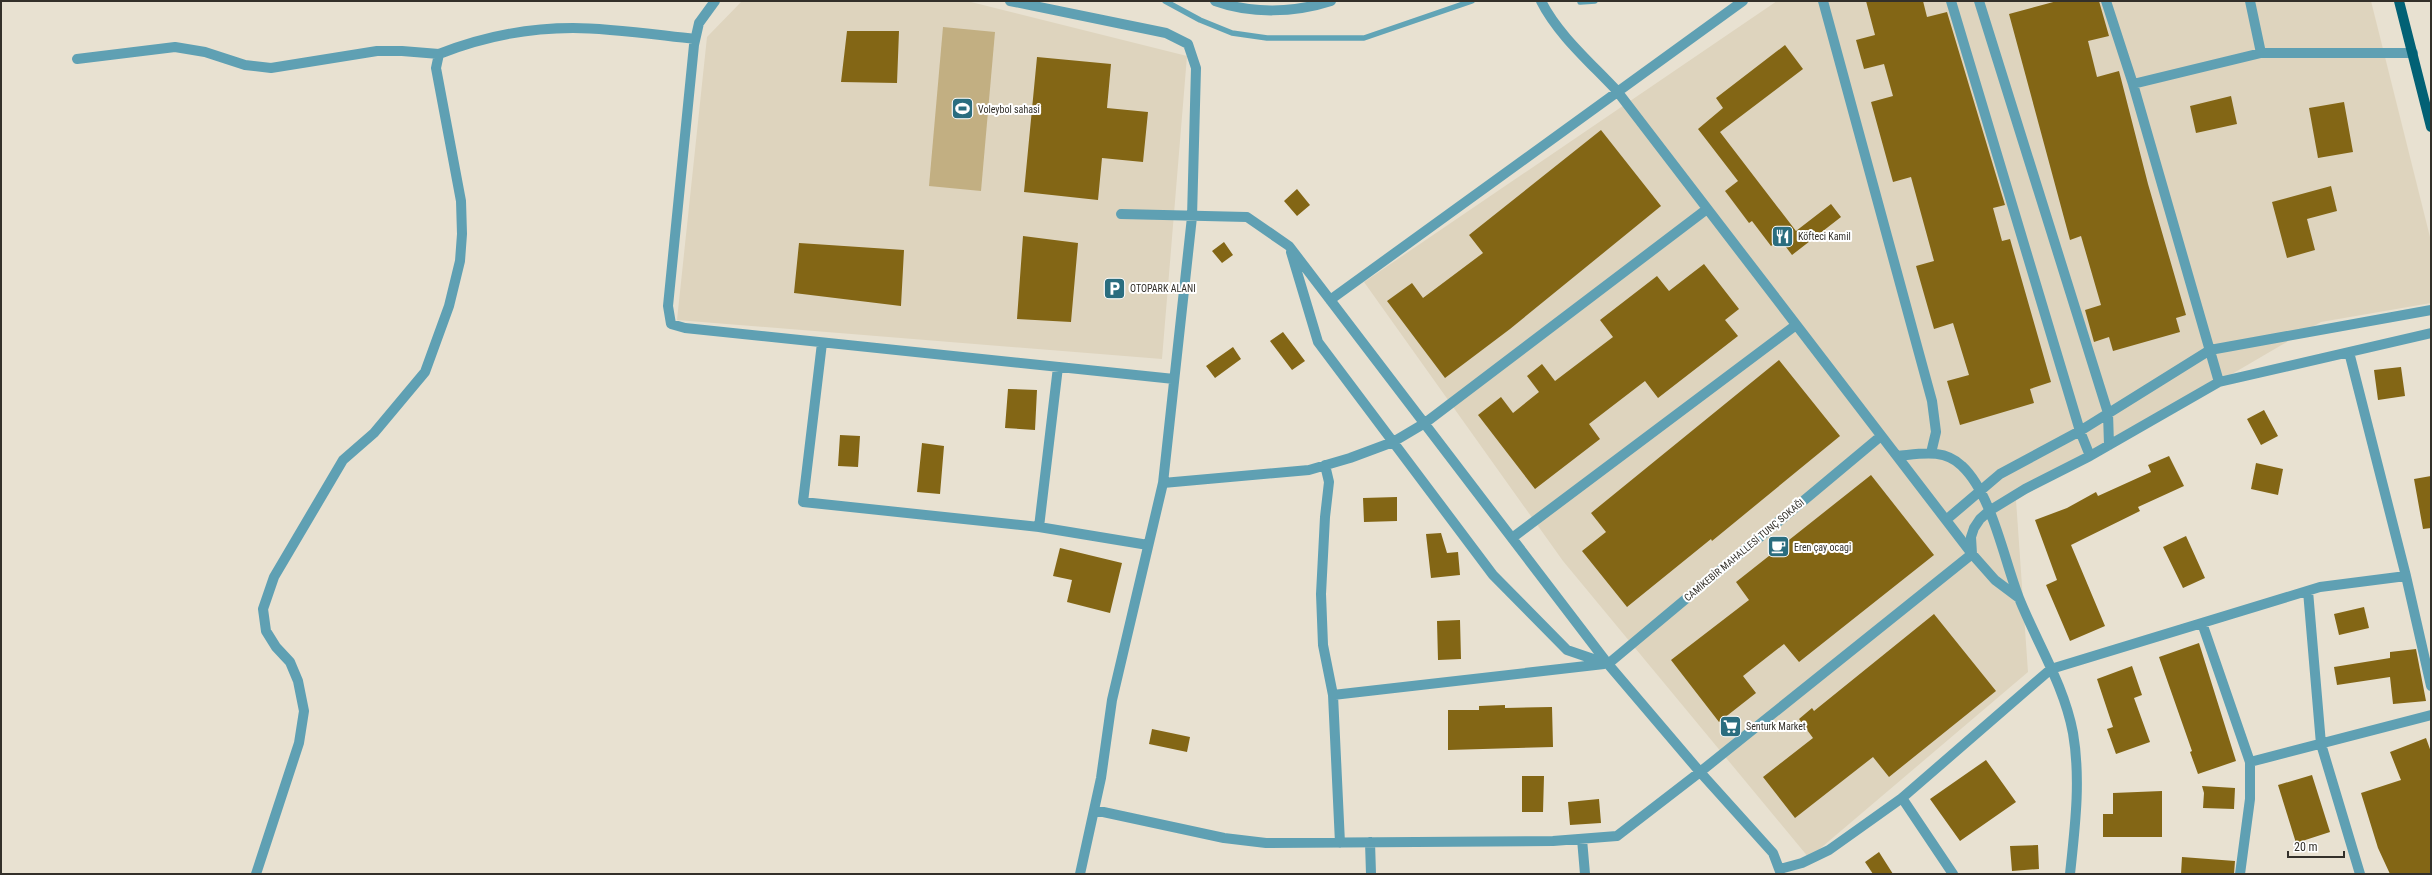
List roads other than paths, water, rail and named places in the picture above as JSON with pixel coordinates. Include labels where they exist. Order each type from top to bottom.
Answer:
[{"type":"main road","points":[[2399,1],[2413,53],[2428,99],[2431,127]]},
{"type":"street","points":[[715,1],[699,23],[695,39],[668,306],[671,324],[685,328],[822,343],[1174,379]]},
{"type":"street","points":[[1010,1],[1166,33],[1188,44],[1196,68],[1192,217],[1163,483],[1112,700],[1094,810],[1080,874]]},
{"type":"street","points":[[1215,1],[1234,8],[1269,11],[1297,8],[1331,1]]},
{"type":"street","points":[[1541,1],[1547,13],[1616,91],[1972,554],[1995,580],[2019,598]]},
{"type":"street","points":[[1330,300],[1616,91],[1743,1]]},
{"type":"street","points":[[1823,1],[1932,401],[1936,432],[1931,453]]},
{"type":"street","points":[[1950,1],[2080,430],[2090,456]]},
{"type":"street","points":[[1979,1],[2108,413],[2109,445]]},
{"type":"street","points":[[2106,1],[2133,84],[2219,382]]},
{"type":"street","points":[[2250,1],[2261,53]]},
{"type":"street","points":[[77,59],[175,47],[205,52],[245,65],[271,68],[377,51],[402,50],[439,54],[464,44],[526,30],[575,28],[695,39]]},
{"type":"street","points":[[2133,84],[2261,53],[2413,53]]},
{"type":"street","points":[[256,874],[299,743],[304,711],[298,681],[290,662],[276,647],[266,631],[263,609],[274,577],[343,460],[374,433],[425,372],[449,306],[460,261],[462,200],[436,68],[439,54]]},
{"type":"street","points":[[1163,483],[1309,470],[1393,442],[1425,423],[1707,209]]},
{"type":"street","points":[[1121,214],[1172,214],[1192,217],[1247,217],[1289,246],[1608,664],[1700,772],[1773,853],[1781,872],[1829,850],[1902,798],[2051,669],[2308,590],[2320,587],[2406,576]]},
{"type":"street","points":[[1289,246],[1318,342],[1493,575],[1567,650],[1608,664]]},
{"type":"street","points":[[1946,520],[2000,474],[2080,430],[2210,350],[2431,310]]},
{"type":"street","points":[[1512,538],[1796,325]]},
{"type":"street","points":[[1972,554],[1971,538],[1974,528],[1980,519],[1989,511],[2025,489],[2090,456],[2219,382],[2431,333]]},
{"type":"street","points":[[822,343],[803,502],[1039,527],[1148,544]]},
{"type":"street","points":[[2349,352],[2406,576],[2431,686]]},
{"type":"street","points":[[1039,527],[1058,367]]},
{"type":"street","name":"CAMİKEBİR MAHALLESİ TUNÇ SOKAĞI","points":[[1608,664],[1881,436]]},
{"type":"street","points":[[1896,456],[1931,453],[1948,456],[1962,466],[1979,491],[1989,511],[2019,598],[2051,669],[2064,702],[2073,732],[2078,771],[2077,812],[2070,874]]},
{"type":"street","points":[[1325,465],[1329,482],[1325,517],[1322,594],[1324,645],[1333,695],[1340,843]]},
{"type":"street","points":[[1094,810],[1224,838],[1266,843],[1553,841],[1617,836],[1700,772],[1972,554]]},
{"type":"street","points":[[2308,590],[2321,744],[2360,874]]},
{"type":"street","points":[[2202,623],[2250,762],[2250,799],[2240,874]]},
{"type":"street","points":[[1333,695],[1608,664]]},
{"type":"street","points":[[2250,762],[2431,715]]},
{"type":"street","points":[[1902,798],[1953,874]]},
{"type":"street","points":[[1582,839],[1585,874]]},
{"type":"street","points":[[1370,842],[1371,874]]},
{"type":"waterway","points":[[1165,1],[1200,20],[1232,33],[1267,38],[1364,38],[1472,1]]},
{"type":"waterway","points":[[1580,2],[1595,1]]},
{"type":"place","name":"Voleybol sahasi","points":[[962,109]]},
{"type":"place","name":"Köfteci Kamil","points":[[1782,236]]},
{"type":"place","name":"OTOPARK ALANI","points":[[1115,288]]},
{"type":"place","name":"Eren çay ocagi","points":[[1778,547]]},
{"type":"place","name":"Senturk Market","points":[[1731,726]]}]
